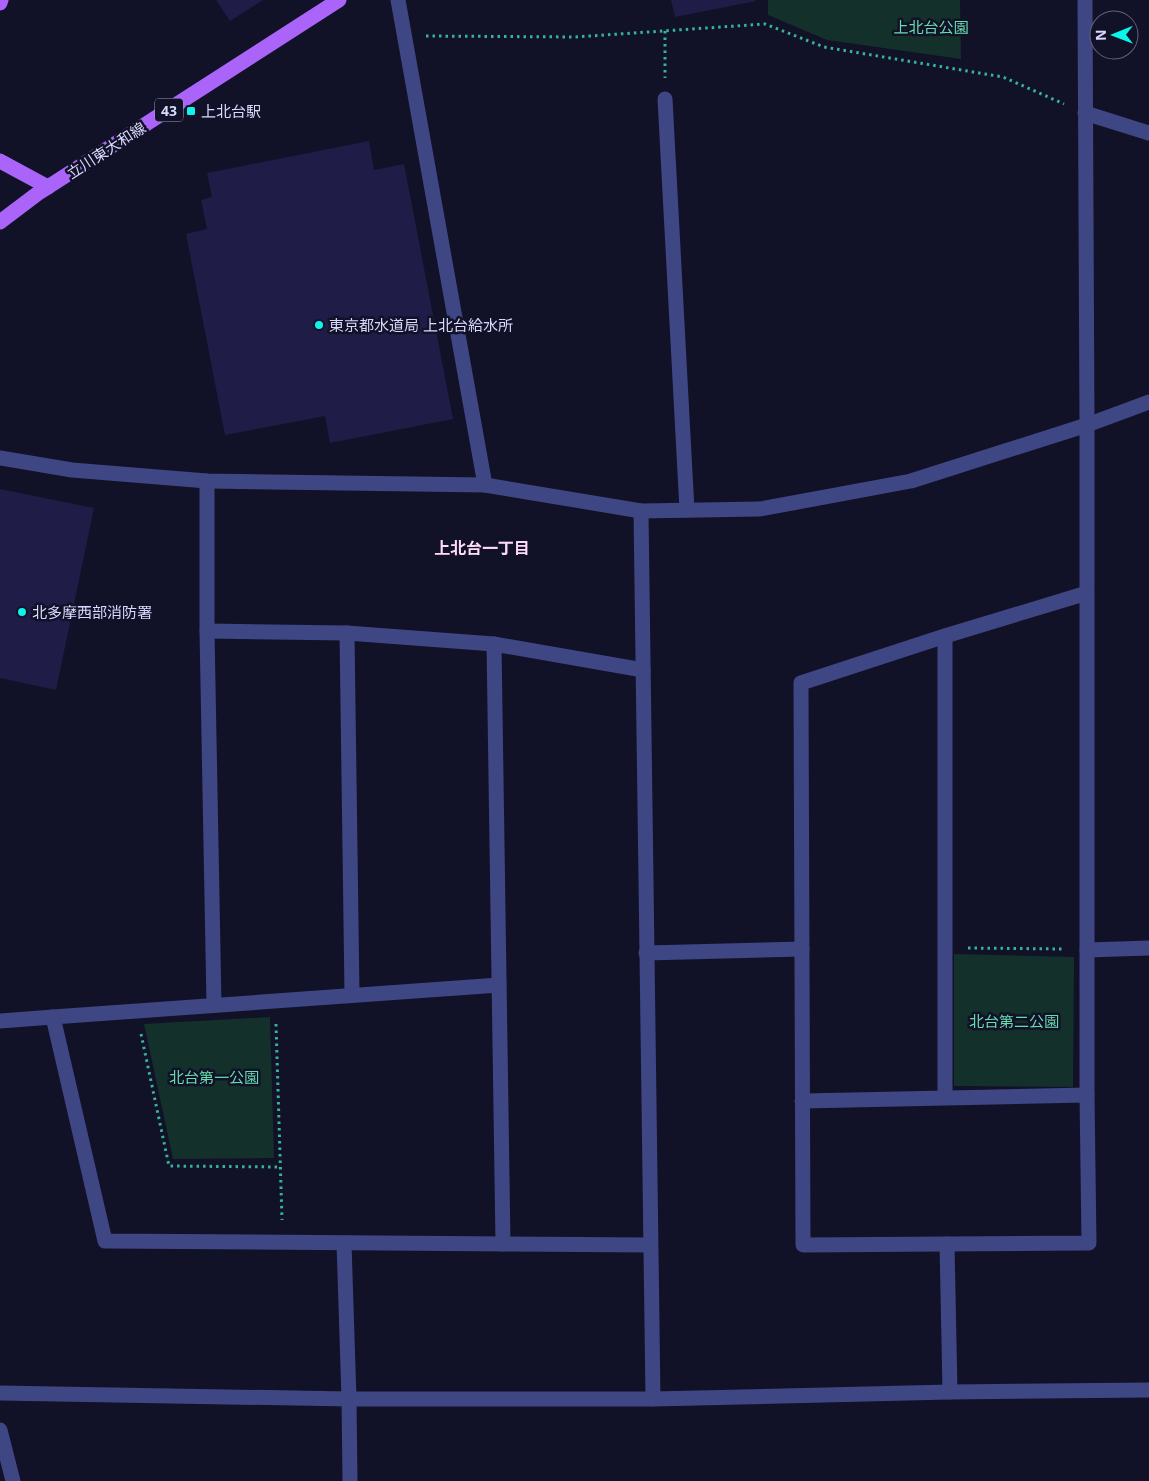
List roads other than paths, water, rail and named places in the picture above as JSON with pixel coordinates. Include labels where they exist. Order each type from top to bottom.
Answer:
[{"type":"main road","name":"立川東大和線","points":[[0,222],[48,187],[339,0]]},
{"type":"main road","points":[[0,161],[48,187]]},
{"type":"street","points":[[398,0],[485,485]]},
{"type":"street","points":[[1085,0],[1087,425],[1087,593],[1087,1095],[1089,1242],[802,1245],[801,683],[945,636],[1087,593]]},
{"type":"street","points":[[665,99],[687,510]]},
{"type":"street","points":[[1085,113],[1149,133]]},
{"type":"street","points":[[0,458],[72,470],[207,481],[485,485],[641,511],[760,509],[911,481],[1087,425],[1149,402]]},
{"type":"street","points":[[207,481],[207,631],[214,1005]]},
{"type":"street","points":[[641,511],[653,1399]]},
{"type":"street","points":[[207,631],[347,633],[494,644],[643,670]]},
{"type":"street","points":[[347,633],[352,994]]},
{"type":"street","points":[[945,636],[945,1097]]},
{"type":"street","points":[[494,644],[503,1244]]},
{"type":"street","points":[[1087,950],[1149,948]]},
{"type":"street","points":[[646,953],[802,949]]},
{"type":"street","points":[[0,1021],[352,994],[499,985]]},
{"type":"street","points":[[53,1017],[105,1241],[650,1245]]},
{"type":"street","points":[[802,1101],[1087,1095]]},
{"type":"street","points":[[344,1243],[350,1481]]},
{"type":"street","points":[[947,1244],[950,1392]]},
{"type":"street","points":[[0,1393],[349,1398],[653,1399],[950,1392],[1149,1390]]},
{"type":"street","points":[[0,1430],[13,1481]]},
{"type":"place","name":"上北台駅","points":[[191,111]]},
{"type":"place","name":"東京都水道局 上北台給水所","points":[[319,325]]},
{"type":"place","name":"北多摩西部消防署","points":[[22,612]]},
{"type":"district","name":"上北台一丁目","points":[[482,548]]},
{"type":"park label","name":"上北台公園","points":[[931,27]]},
{"type":"park label","name":"北台第二公園","points":[[1014,1021]]},
{"type":"park label","name":"北台第一公園","points":[[214,1077]]}]
